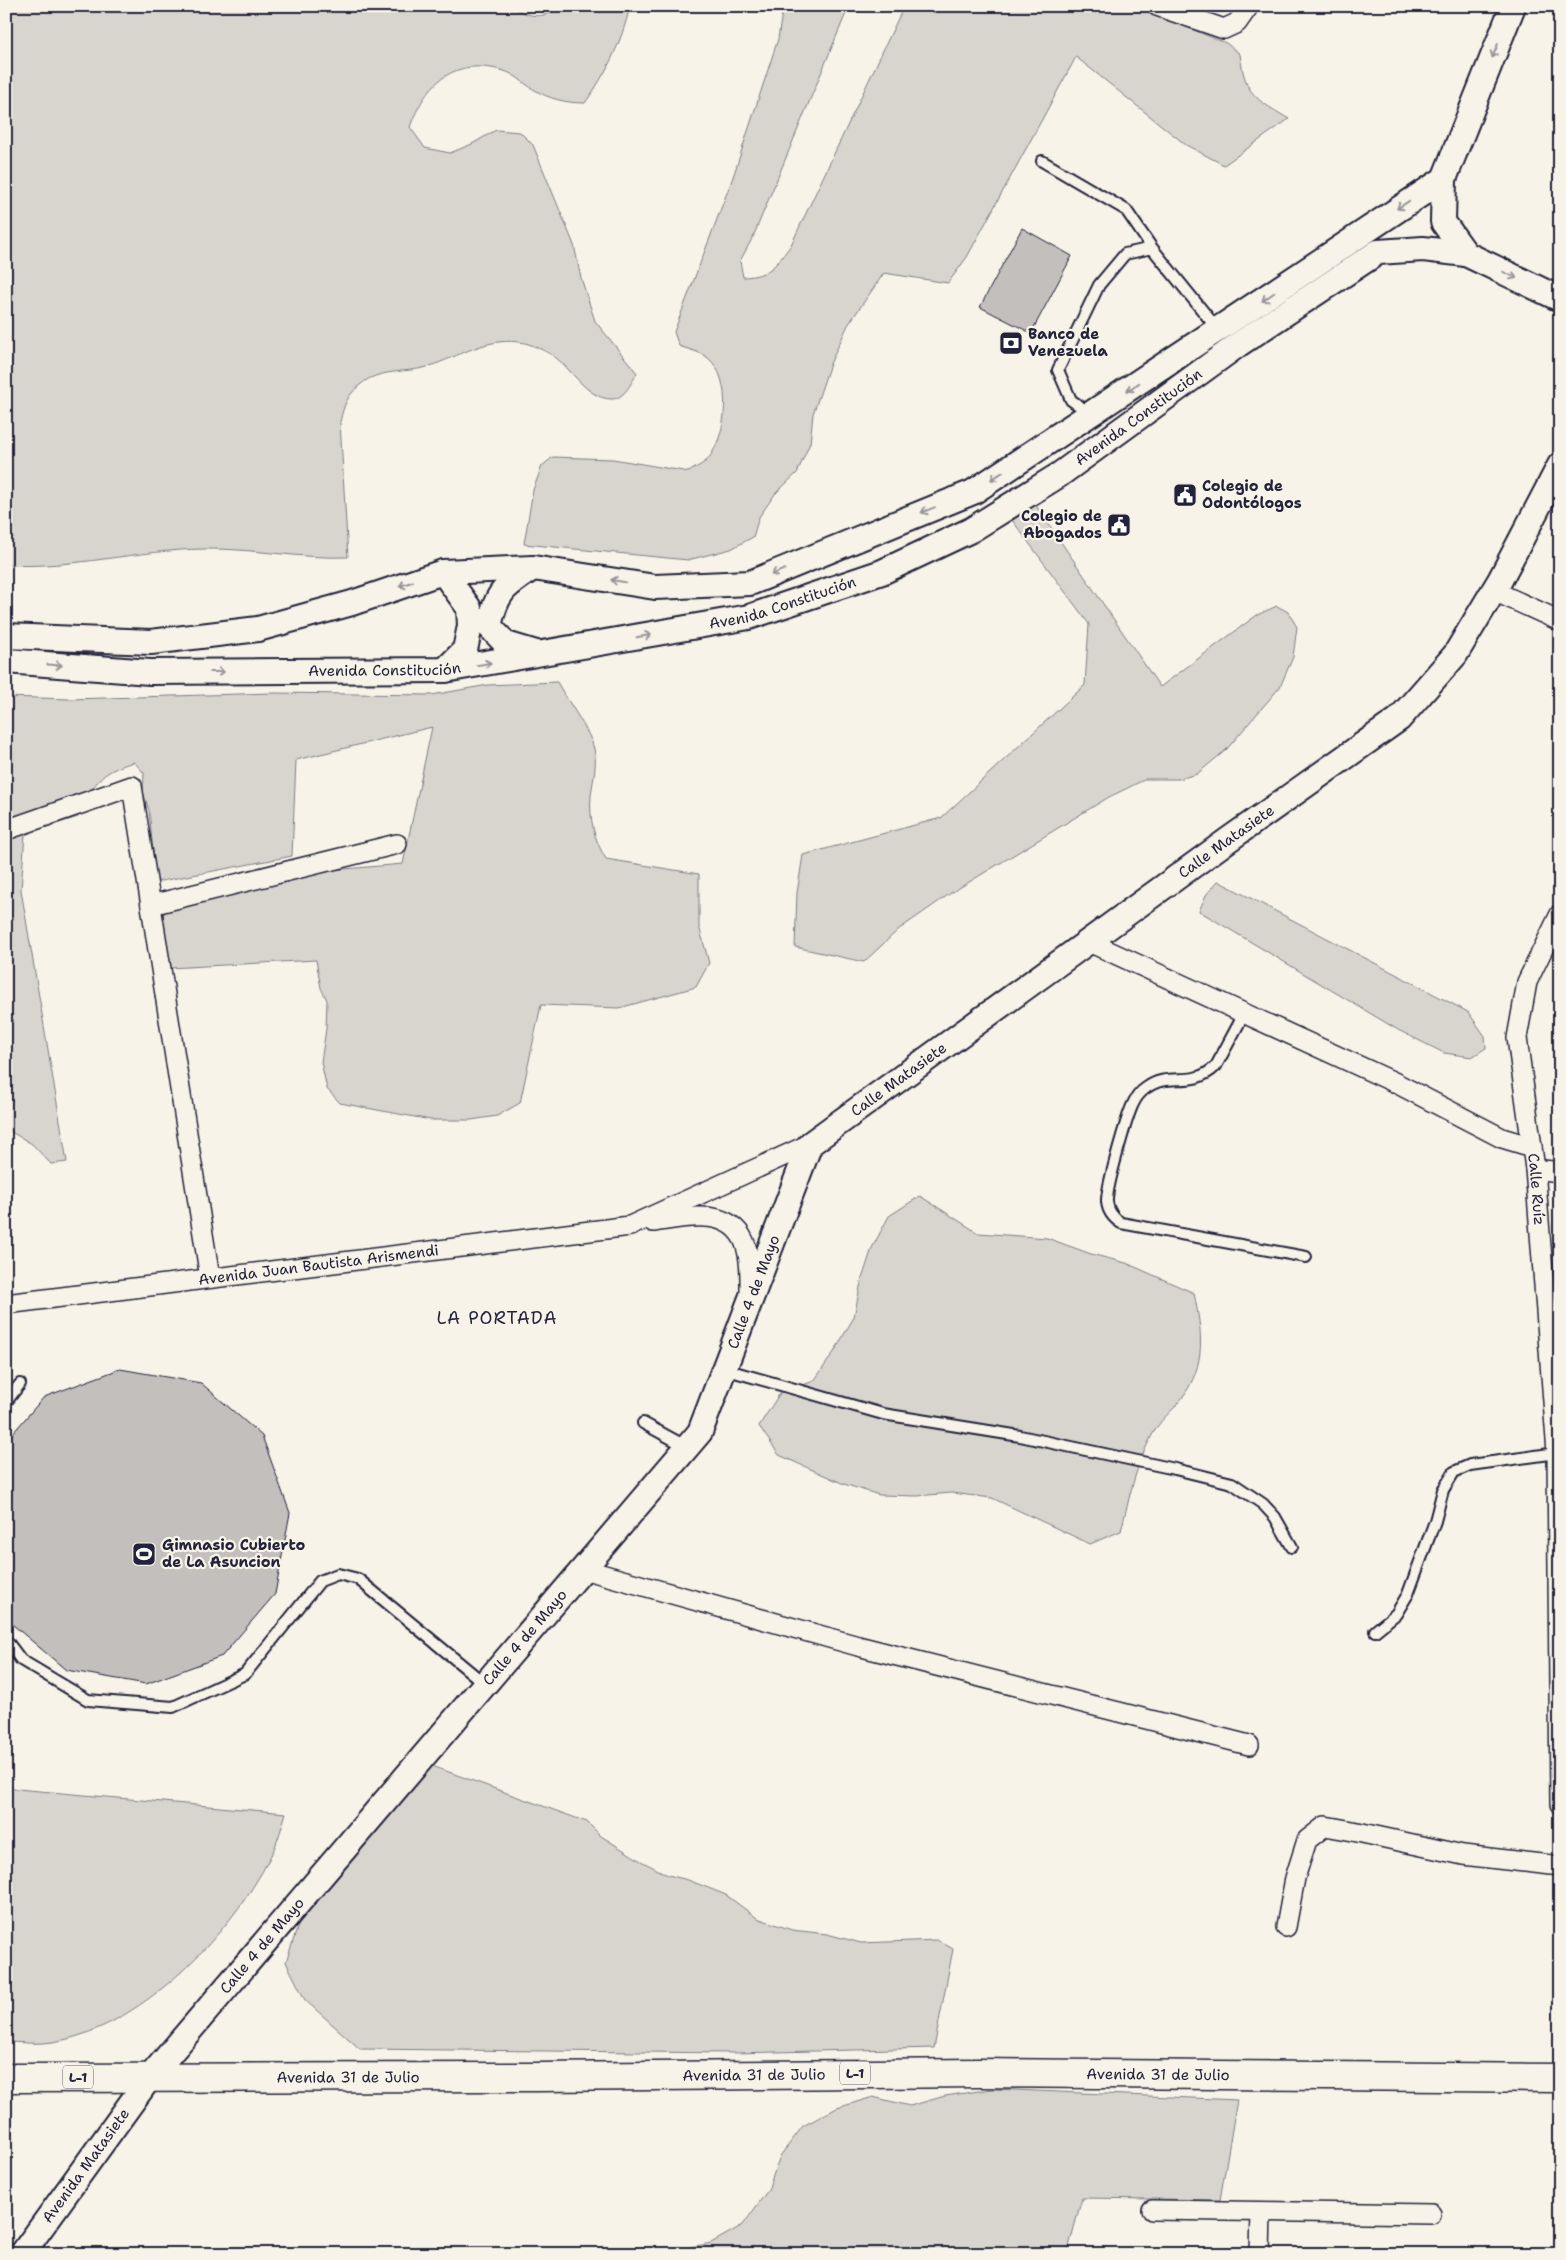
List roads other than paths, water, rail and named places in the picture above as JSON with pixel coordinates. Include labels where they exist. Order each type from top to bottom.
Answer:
[{"type":"main road","name":"Avenida 31 de Julio","points":[[6,2078],[978,2072],[1560,2078]]},
{"type":"street","points":[[1157,6],[1224,29],[1237,23],[1249,6]]},
{"type":"street","points":[[1513,6],[1444,179],[1443,222],[1466,254],[1560,299]]},
{"type":"street","name":"Avenida Constitución","points":[[6,636],[151,642],[258,629],[352,603],[443,572],[533,568],[655,587],[750,583],[973,492],[1219,331],[1374,224],[1444,179]]},
{"type":"street","points":[[1374,224],[1389,224],[1398,231],[1392,245],[1378,252]]},
{"type":"street","name":"Avenida Constitución","points":[[6,661],[150,672],[445,670],[543,655],[749,617],[882,572],[971,530],[1058,476],[1239,344],[1378,252],[1423,249],[1466,254]]},
{"type":"street","name":"Calle Matasiete","points":[[810,1144],[1399,719],[1455,655],[1494,591],[1560,465]]},
{"type":"street","points":[[533,568],[505,586],[494,605],[489,626],[506,644],[543,655]]},
{"type":"street","points":[[443,572],[468,608],[470,626],[465,650],[445,670]]},
{"type":"street","points":[[1494,591],[1560,621]]},
{"type":"street","points":[[6,830],[132,786],[210,1278]]},
{"type":"street","points":[[151,905],[398,844]]},
{"type":"street","name":"Calle Ruíz","points":[[1560,914],[1527,982],[1517,1038],[1535,1170],[1557,1454],[1560,1805]]},
{"type":"street","points":[[1089,942],[1396,1083],[1502,1138],[1532,1147]]},
{"type":"street","name":"Avenida Juan Bautista Arismendi","points":[[630,1226],[810,1144]]},
{"type":"street","name":"Calle 4 de Mayo","points":[[150,2077],[700,1432],[810,1144]]},
{"type":"street","points":[[1535,1170],[1560,1172]]},
{"type":"street","name":"Avenida Juan Bautista Arismendi","points":[[6,1304],[630,1226],[694,1216],[716,1217],[734,1229],[744,1241],[750,1266],[750,1300]]},
{"type":"street","points":[[583,1569],[858,1646],[1248,1745]]},
{"type":"street","points":[[1286,1927],[1295,1878],[1307,1840],[1325,1826],[1353,1830],[1463,1855],[1560,1866]]},
{"type":"street","name":"Avenida Matasiete","points":[[22,2254],[150,2077]]},
{"type":"street","points":[[1152,2210],[1431,2214]]},
{"type":"street","points":[[1260,2254],[1261,2212]]},
{"type":"lane","points":[[1042,161],[1126,210],[1152,248],[1219,331]]},
{"type":"lane","points":[[1091,414],[1071,400],[1058,370],[1099,285],[1125,254],[1152,248]]},
{"type":"lane","points":[[1244,1014],[1216,1066],[1210,1072],[1194,1079],[1164,1080],[1154,1083],[1137,1096],[1129,1114],[1108,1195],[1109,1210],[1121,1223],[1306,1257]]},
{"type":"lane","points":[[724,1369],[883,1414],[1020,1436],[1232,1483],[1263,1504],[1275,1517],[1292,1547]]},
{"type":"lane","points":[[6,1402],[20,1384]]},
{"type":"lane","points":[[643,1423],[687,1446]]},
{"type":"lane","points":[[1375,1631],[1396,1614],[1405,1600],[1425,1552],[1443,1490],[1454,1472],[1470,1465],[1557,1454]]},
{"type":"lane","points":[[6,1640],[21,1660],[88,1700],[173,1706],[245,1674],[320,1581],[338,1574],[358,1579],[486,1684]]},
{"type":"place","name":"Banco de Venezuela","points":[[1011,343]]},
{"type":"place","name":"Colegio de Odontólogos","points":[[1185,495]]},
{"type":"place","name":"Colegio de Abogados","points":[[1119,525]]},
{"type":"place","name":"Gimnasio Cubierto de La Asuncion","points":[[144,1554]]},
{"type":"district","name":"LA PORTADA","points":[[497,1318]]}]
